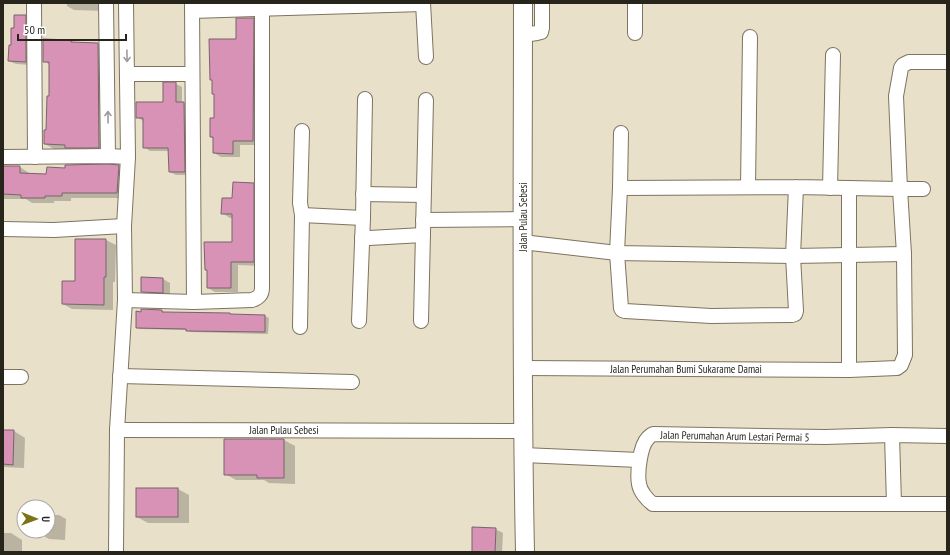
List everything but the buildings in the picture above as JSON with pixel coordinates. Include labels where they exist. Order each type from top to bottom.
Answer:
[{"type":"street","points":[[34,3],[35,157]]},
{"type":"street","points":[[106,3],[108,156]]},
{"type":"street","points":[[116,552],[117,430],[125,300],[124,226],[128,158],[126,3]]},
{"type":"street","name":"Jalan Pulau Sebesi","points":[[523,3],[522,242],[525,552]]},
{"type":"street","points":[[523,35],[541,32],[542,3]]},
{"type":"street","points":[[635,3],[635,32]]},
{"type":"street","points":[[194,302],[192,7],[423,4],[426,57]]},
{"type":"street","points":[[125,300],[194,302],[252,300],[257,298],[262,291],[262,6]]},
{"type":"street","points":[[748,187],[750,37]]},
{"type":"street","points":[[830,188],[833,55]]},
{"type":"street","name":"Jalan Perumahan Bumi Sukarame Damai","points":[[523,368],[849,370],[897,368],[901,365],[905,355],[904,254],[896,96],[901,68],[903,65],[909,62],[947,62]]},
{"type":"street","points":[[127,74],[192,74]]},
{"type":"street","points":[[359,321],[363,218],[365,99]]},
{"type":"street","points":[[421,321],[426,100]]},
{"type":"street","points":[[300,327],[302,214],[300,204],[302,131]]},
{"type":"street","points":[[621,133],[617,254],[621,308],[625,311],[711,316],[795,314],[793,256],[796,187]]},
{"type":"street","points":[[3,157],[108,156],[128,158]]},
{"type":"street","points":[[620,188],[796,187],[923,189]]},
{"type":"street","points":[[849,188],[849,370]]},
{"type":"street","points":[[363,194],[423,195]]},
{"type":"street","points":[[302,214],[363,218]]},
{"type":"street","points":[[424,220],[523,219]]},
{"type":"street","points":[[3,229],[54,230],[124,226]]},
{"type":"street","points":[[362,238],[424,235]]},
{"type":"street","points":[[522,242],[617,254],[793,256],[904,254]]},
{"type":"street","points":[[120,376],[352,382]]},
{"type":"street","points":[[3,377],[21,377]]},
{"type":"street","name":"Jalan Pulau Sebesi","points":[[117,430],[523,431]]},
{"type":"street","name":"Jalan Perumahan Arum Lestari Permai 5","points":[[894,504],[653,504],[648,501],[639,485],[639,460],[644,443],[653,434],[825,437],[892,435],[947,436]]},
{"type":"street","points":[[892,435],[894,504],[947,504]]},
{"type":"street","points":[[523,455],[639,460]]}]
